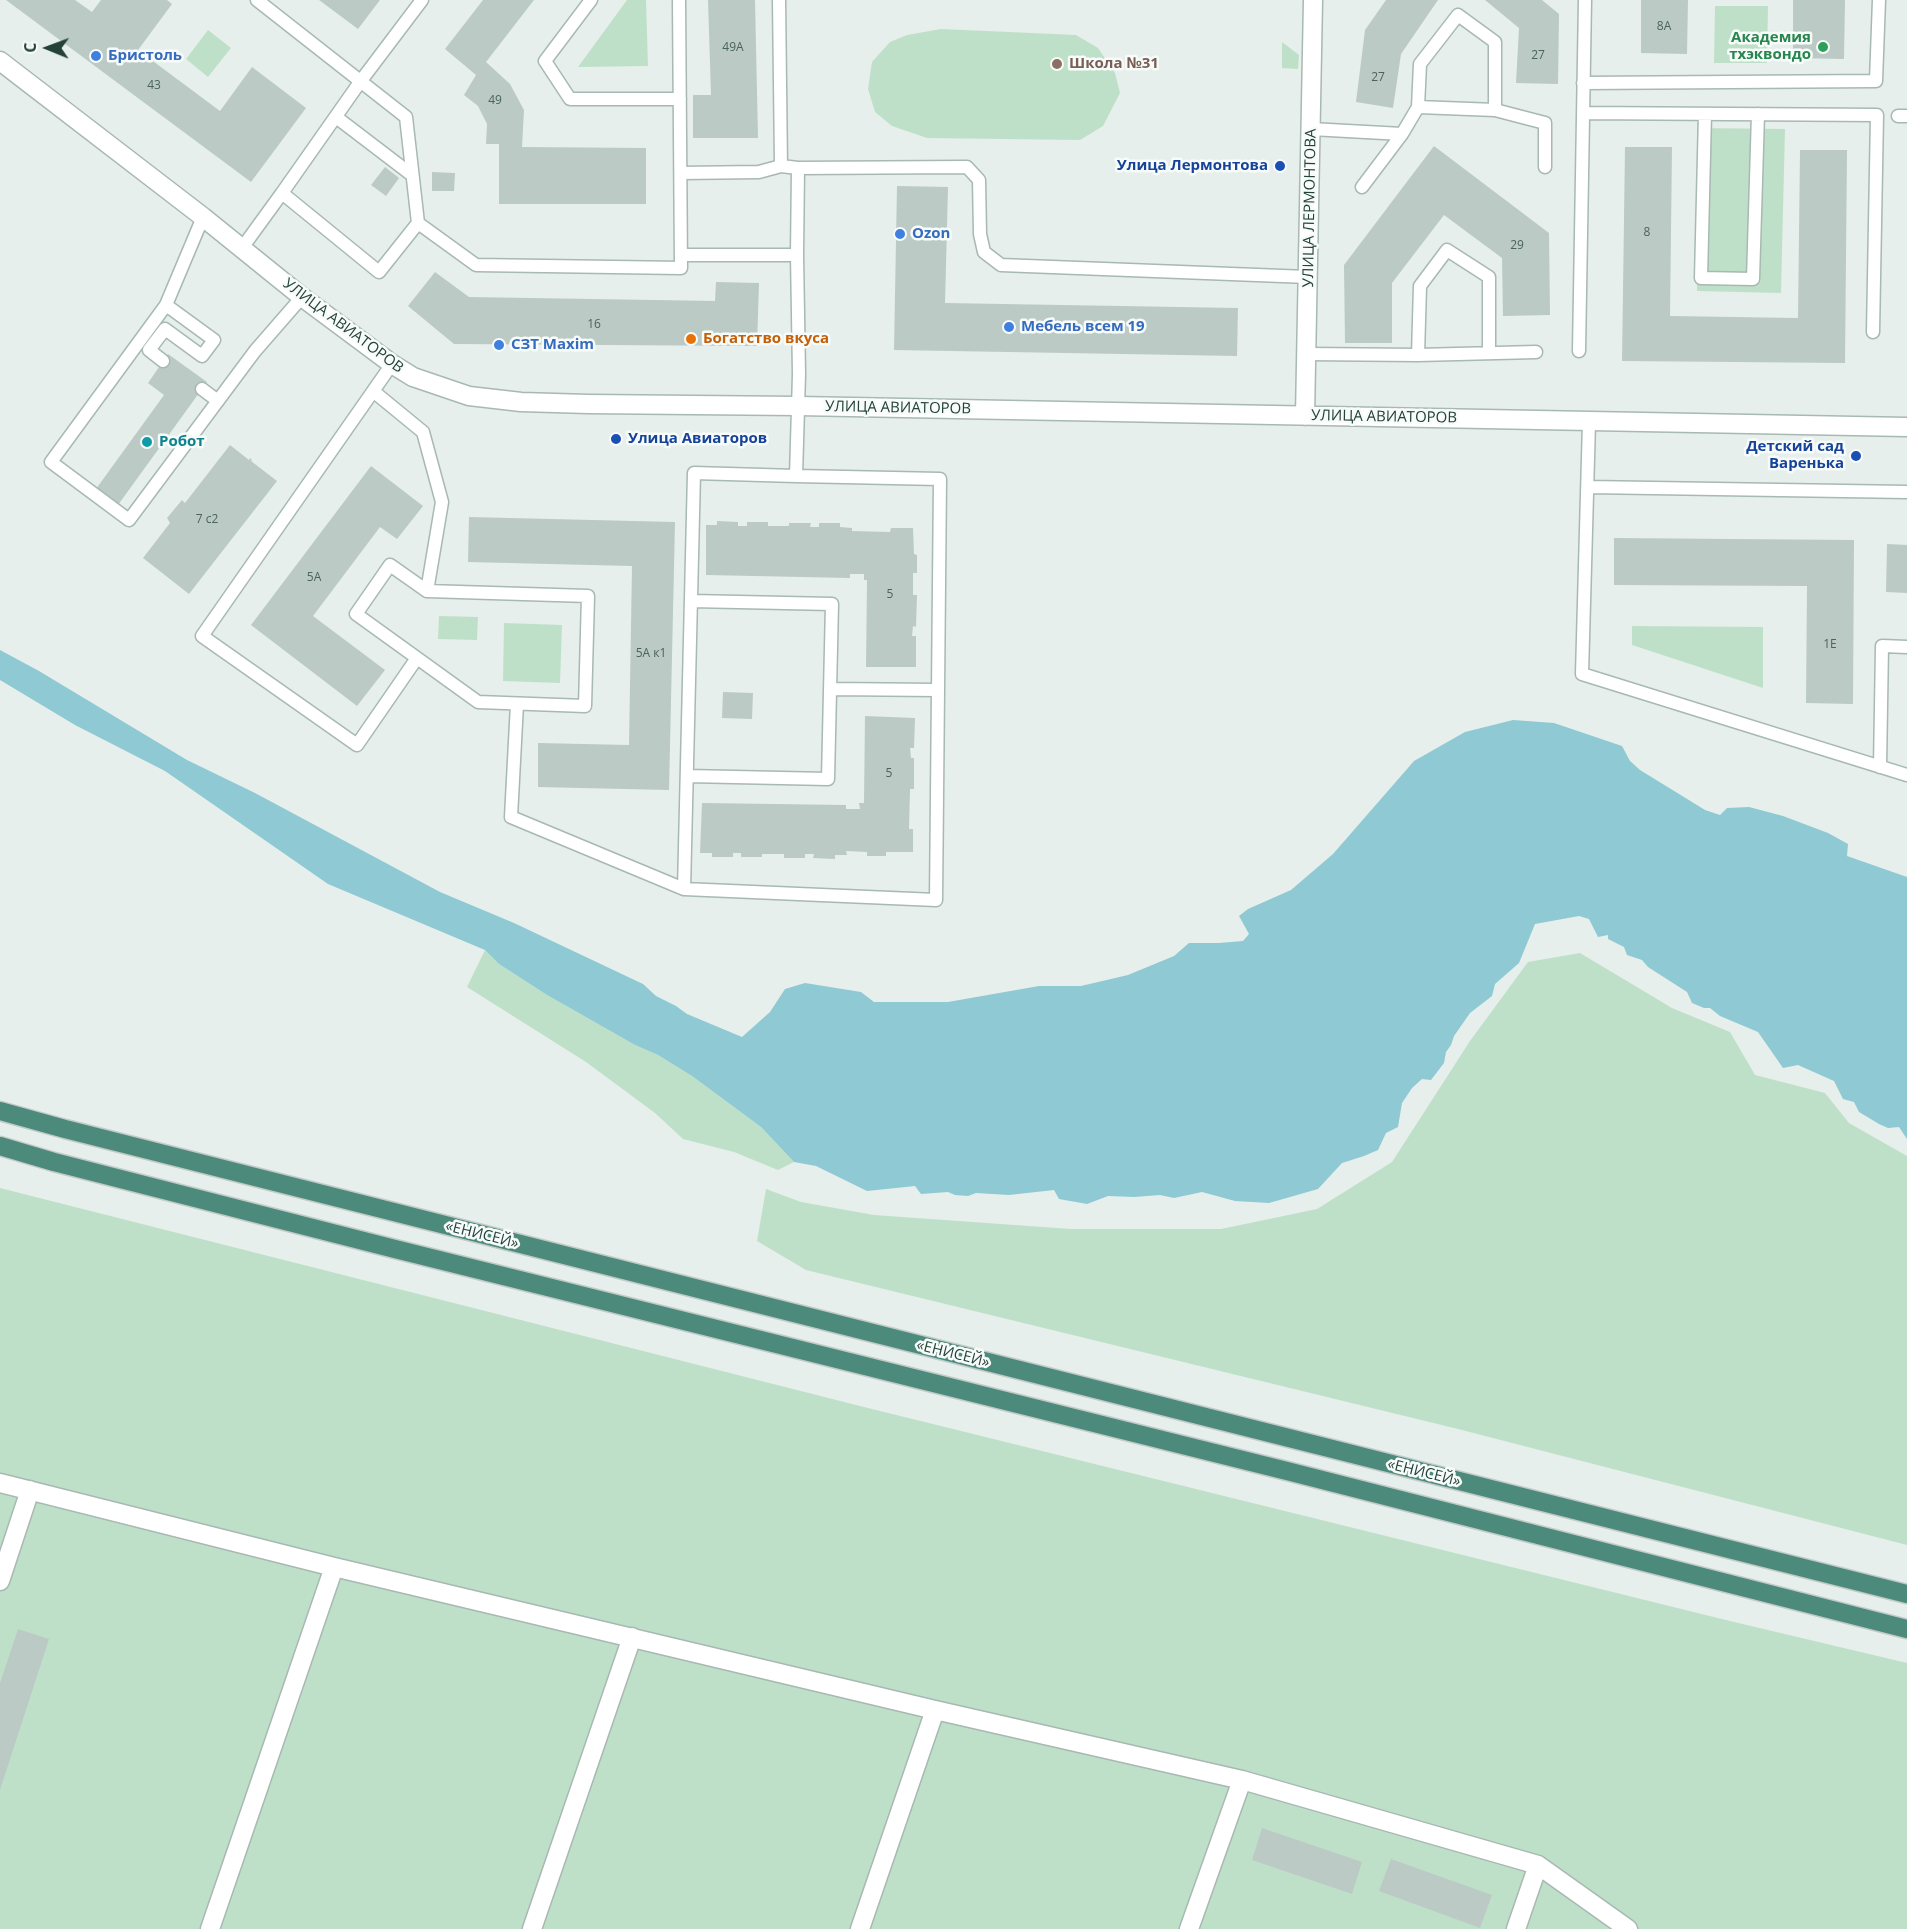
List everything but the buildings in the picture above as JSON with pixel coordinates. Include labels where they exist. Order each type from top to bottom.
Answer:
[{"type":"highway","name":"«ЕНИСЕЙ»","points":[[0,1110],[65,1130],[1907,1594]]},
{"type":"highway","points":[[0,1146],[54,1162],[361,1240],[1287,1471],[1907,1629]]},
{"type":"street","name":"УЛИЦА ЛЕРМОНТОВА","points":[[1305,416],[1313,0]]},
{"type":"street","name":"УЛИЦА АВИАТОРОВ","points":[[0,61],[203,217],[302,297],[392,364],[412,377],[448,390],[488,399],[566,403],[1907,427]]},
{"type":"street","points":[[0,1483],[334,1567],[935,1710],[1242,1780],[1538,1865],[1628,1929]]},
{"type":"street","points":[[0,1581],[30,1490]]},
{"type":"street","points":[[210,1929],[334,1567]]},
{"type":"street","points":[[532,1929],[632,1637]]},
{"type":"street","points":[[860,1929],[935,1710]]},
{"type":"street","points":[[1189,1929],[1242,1780]]},
{"type":"street","points":[[1516,1929],[1538,1865]]},
{"type":"lane","points":[[257,0],[406,117],[418,223],[379,272],[282,194]]},
{"type":"lane","points":[[242,248],[360,82],[422,0]]},
{"type":"lane","points":[[591,0],[545,61],[570,99],[680,99]]},
{"type":"lane","points":[[418,223],[476,265],[681,268],[679,0]]},
{"type":"lane","points":[[779,0],[781,166]]},
{"type":"lane","points":[[1579,351],[1586,0]]},
{"type":"lane","points":[[1583,83],[1876,81],[1879,0]]},
{"type":"lane","points":[[1362,187],[1402,134],[1418,107],[1420,64],[1458,15],[1495,42],[1495,110]]},
{"type":"lane","points":[[1418,107],[1495,110],[1545,123],[1545,167]]},
{"type":"lane","points":[[1583,113],[1877,115],[1873,332]]},
{"type":"lane","points":[[1705,114],[1701,279],[1753,279],[1758,114]]},
{"type":"lane","points":[[336,117],[412,174]]},
{"type":"lane","points":[[1311,129],[1402,134]]},
{"type":"lane","points":[[681,173],[759,172],[781,166],[798,168],[968,167],[979,180],[980,234],[984,252],[1001,265],[1308,277]]},
{"type":"lane","points":[[796,476],[798,168]]},
{"type":"lane","points":[[203,217],[166,305],[51,462],[129,520],[255,351],[302,297]]},
{"type":"lane","points":[[1418,355],[1420,286],[1447,250],[1489,278],[1489,353]]},
{"type":"lane","points":[[681,255],[797,255]]},
{"type":"lane","points":[[163,361],[149,350],[165,329],[202,356],[214,340],[166,305]]},
{"type":"lane","points":[[1307,354],[1418,355],[1536,352]]},
{"type":"lane","points":[[392,364],[202,636],[357,745],[417,658]]},
{"type":"lane","points":[[202,389],[218,401]]},
{"type":"lane","points":[[373,391],[423,432],[442,502],[427,591]]},
{"type":"lane","points":[[1589,422],[1582,674],[1907,775]]},
{"type":"lane","points":[[517,704],[511,817],[684,890],[936,900],[940,479],[694,473],[684,890]]},
{"type":"lane","points":[[1588,487],[1907,492]]},
{"type":"lane","points":[[390,565],[427,591],[588,596],[585,706],[478,702],[417,658],[356,614],[390,565]]},
{"type":"lane","points":[[687,776],[828,779],[832,604],[691,601]]},
{"type":"lane","points":[[1880,767],[1882,646],[1907,647]]},
{"type":"lane","points":[[830,689],[938,690]]},
{"type":"green space","points":[[627,0],[646,0],[648,66],[578,67]]},
{"type":"green space","points":[[1715,6],[1768,6],[1767,63],[1714,63]]},
{"type":"green space","points":[[941,29],[1076,35],[1098,48],[1115,73],[1120,93],[1103,126],[1080,140],[927,138],[892,126],[875,112],[868,89],[872,62],[890,42],[907,35]]},
{"type":"green space","points":[[208,30],[231,48],[208,77],[186,59]]},
{"type":"green space","points":[[1282,42],[1299,55],[1298,69],[1282,68]]},
{"type":"green space","points":[[1697,128],[1785,129],[1781,293],[1697,291]]},
{"type":"green space","points":[[439,616],[478,617],[477,640],[438,639]]},
{"type":"green space","points":[[504,623],[562,625],[560,683],[503,681]]},
{"type":"green space","points":[[1632,626],[1763,627],[1763,688],[1632,645]]},
{"type":"green space","points":[[485,950],[499,964],[547,995],[692,1076],[761,1127],[794,1162],[778,1170],[734,1152],[683,1139],[655,1113],[586,1062],[467,987]]},
{"type":"green space","points":[[1580,953],[1672,1008],[1730,1032],[1755,1075],[1825,1093],[1849,1123],[1907,1156],[1907,1545],[1458,1429],[806,1270],[757,1241],[766,1189],[801,1202],[874,1215],[1071,1229],[1221,1229],[1317,1209],[1392,1162],[1470,1041],[1528,962]]},
{"type":"green space","points":[[0,1188],[864,1407],[1907,1663],[1907,1929],[0,1929]]},
{"type":"water","points":[[0,650],[187,760],[255,793],[440,892],[514,923],[643,984],[656,996],[687,1014],[742,1037],[770,1012],[785,989],[805,983],[861,992],[874,1002],[948,1002],[1039,986],[1081,986],[1128,975],[1174,956],[1189,943],[1243,941],[1249,934],[1239,916],[1248,909],[1291,890],[1333,854],[1414,761],[1465,732],[1513,720],[1554,723],[1622,746],[1630,761],[1640,770],[1705,810],[1720,815],[1727,808],[1749,807],[1783,816],[1828,833],[1848,844],[1847,856],[1907,877],[1907,1139],[1899,1127],[1888,1128],[1859,1112],[1854,1102],[1843,1099],[1834,1081],[1798,1065],[1783,1068],[1758,1032],[1720,1016],[1710,1008],[1692,1003],[1687,992],[1648,967],[1642,960],[1627,955],[1624,947],[1608,939],[1608,935],[1598,937],[1589,919],[1579,916],[1535,924],[1519,963],[1495,984],[1492,996],[1470,1013],[1454,1036],[1446,1052],[1444,1063],[1431,1080],[1422,1079],[1412,1088],[1402,1103],[1398,1127],[1386,1133],[1378,1150],[1342,1163],[1318,1189],[1269,1203],[1235,1201],[1202,1192],[1174,1198],[1160,1195],[1108,1196],[1087,1204],[1059,1199],[1054,1190],[1009,1195],[976,1193],[968,1196],[948,1192],[921,1194],[915,1186],[867,1191],[816,1166],[794,1162],[761,1127],[692,1076],[547,995],[499,964],[485,950],[328,884],[165,771],[75,725],[0,680]]},
{"type":"place","name":"Академия тхэквондо","points":[[1823,47]]},
{"type":"place","name":"Бристоль","points":[[96,56]]},
{"type":"place","name":"Школа №31","points":[[1057,64]]},
{"type":"place","name":"Улица Лермонтова","points":[[1280,166]]},
{"type":"place","name":"Ozon","points":[[900,234]]},
{"type":"place","name":"Мебель всем 19","points":[[1009,327]]},
{"type":"place","name":"Богатство вкуса","points":[[691,339]]},
{"type":"place","name":"СЗТ Maxim","points":[[499,345]]},
{"type":"place","name":"Улица Авиаторов","points":[[616,439]]},
{"type":"place","name":"Робот","points":[[147,442]]},
{"type":"place","name":"Детский сад Варенька","points":[[1856,456]]}]
